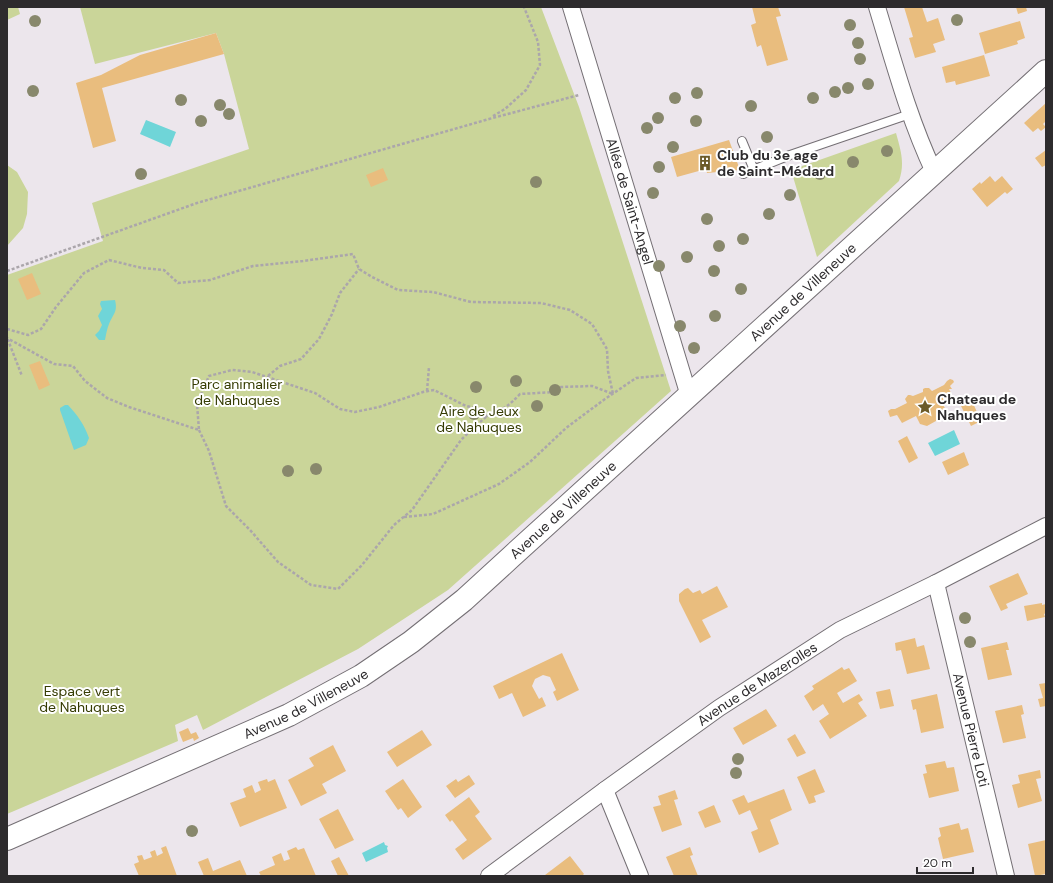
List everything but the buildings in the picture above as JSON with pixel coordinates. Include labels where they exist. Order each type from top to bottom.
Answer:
[{"type":"main road","name":"Avenue de Villeneuve","points":[[7,839],[289,715],[361,676],[411,642],[464,600],[1046,71]]},
{"type":"street","name":"Allée de Saint-Angel","points":[[571,7],[689,396]]},
{"type":"street","points":[[877,7],[910,114],[923,150],[934,172]]},
{"type":"street","name":"Avenue de Mazerolles","points":[[489,876],[719,708],[840,630],[936,584],[1046,526]]},
{"type":"street","name":"Avenue Pierre Loti","points":[[936,584],[1006,876]]},
{"type":"street","points":[[605,790],[640,876]]},
{"type":"lane","points":[[744,174],[790,155],[910,114]]},
{"type":"lane","points":[[742,141],[754,170]]},
{"type":"path","points":[[489,119],[506,109],[526,90],[540,65],[538,42],[524,7]]},
{"type":"path","points":[[7,271],[197,203],[489,119],[596,90]]},
{"type":"path","points":[[7,329],[28,335],[41,329],[56,307],[84,273],[109,260],[142,268],[164,270],[178,283],[210,280],[253,266],[353,254],[359,269],[398,290],[433,292],[471,302],[541,303],[570,310],[592,324],[608,349],[608,371],[613,394]]},
{"type":"path","points":[[268,376],[280,366],[301,360],[319,339],[332,314],[340,293],[359,269]]},
{"type":"path","points":[[7,339],[54,364],[73,366],[85,381],[107,398],[129,407],[199,430]]},
{"type":"path","points":[[7,339],[22,376]]},
{"type":"path","points":[[426,391],[429,367]]},
{"type":"path","points":[[487,416],[476,408],[466,406],[434,390],[426,391],[380,408],[355,412],[340,408],[315,393],[268,376],[252,372],[232,370],[209,376],[197,404],[199,430],[209,451],[226,506],[250,530],[278,562],[311,585],[338,589],[362,564],[394,526],[412,510],[461,440],[470,430],[487,416],[498,412],[511,404],[520,394],[556,392],[560,387],[592,386],[613,394]]},
{"type":"path","points":[[403,517],[433,514],[499,484],[530,462],[566,428],[636,378],[683,374]]},
{"type":"green space","points":[[7,7],[18,7],[20,14],[7,20]]},
{"type":"green space","name":"Parc animalier de Nahuques","points":[[80,7],[541,7],[579,107],[671,391],[448,590],[358,649],[203,730],[197,715],[175,725],[178,741],[7,814],[7,275],[103,241],[92,203],[249,149],[224,54],[216,33],[95,64]]},
{"type":"green space","points":[[896,133],[901,151],[902,163],[899,181],[817,257],[791,170]]},
{"type":"green space","points":[[7,165],[17,172],[28,192],[27,214],[23,228],[7,246]]},
{"type":"water","points":[[146,120],[176,132],[170,147],[140,134]]},
{"type":"water","points":[[115,300],[115,310],[108,326],[105,340],[99,340],[95,335],[102,325],[98,316],[102,309],[100,304],[101,301]]},
{"type":"water","points":[[68,405],[78,417],[89,438],[86,445],[74,450],[60,410],[60,408]]},
{"type":"water","points":[[954,430],[960,444],[935,456],[928,443]]},
{"type":"water","points":[[384,842],[385,845],[388,846],[388,852],[366,862],[362,853]]},
{"type":"place","name":"Club du 3e age de Saint-Médard","points":[[705,163]]},
{"type":"place","name":"Chateau de Nahuques","points":[[925,407]]},
{"type":"park label","name":"Aire de Jeux de Nahuques","points":[[479,420]]},
{"type":"park label","name":"Espace vert de Nahuques","points":[[82,700]]}]
